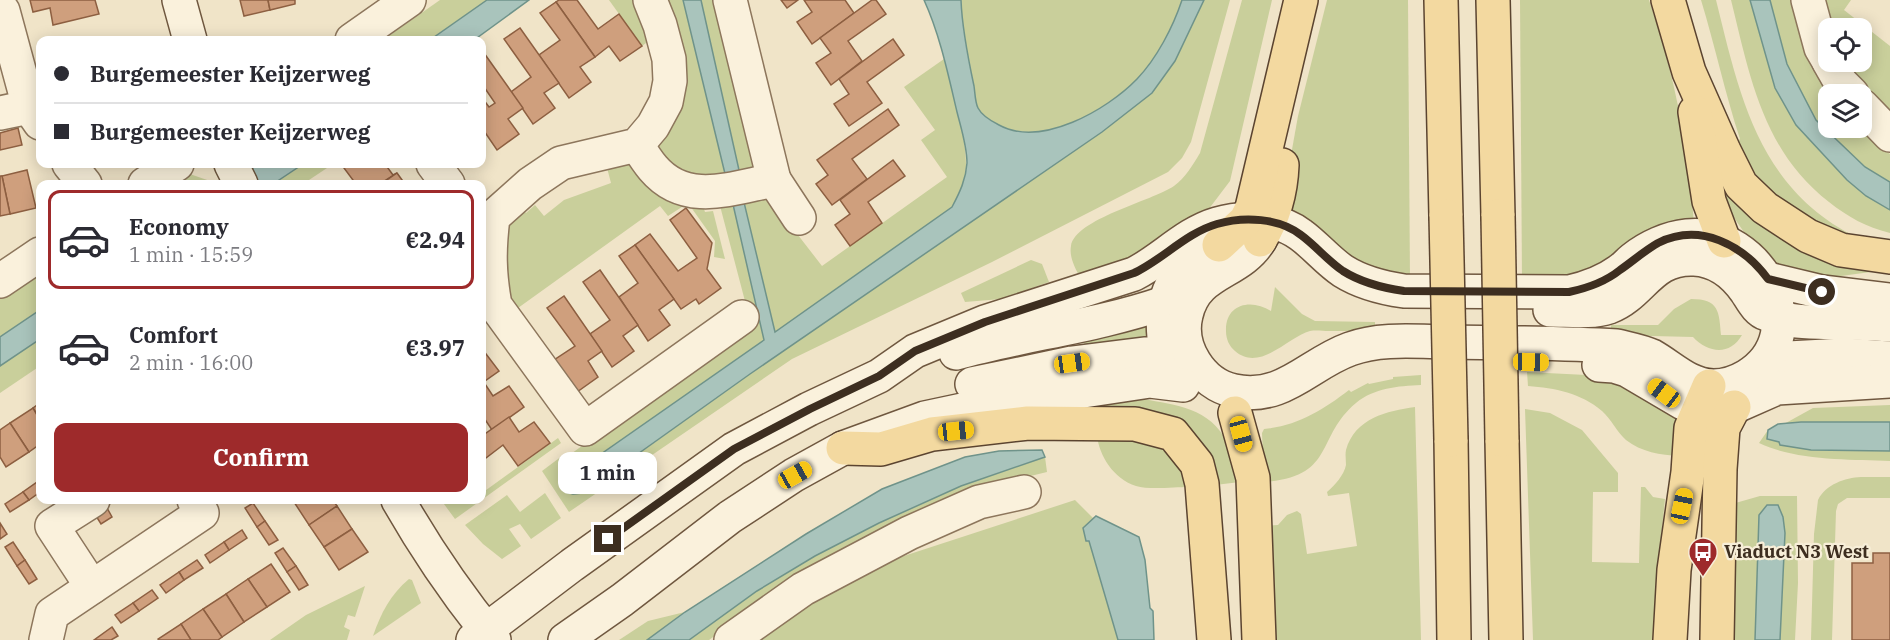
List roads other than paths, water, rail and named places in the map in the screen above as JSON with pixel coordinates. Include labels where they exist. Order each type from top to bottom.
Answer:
[{"type":"main road","points":[[1284,70],[1282,171],[1243,230],[1227,210],[1284,70],[1301,0]]},
{"type":"main road","points":[[1441,0],[1454,640]]},
{"type":"main road","points":[[1493,0],[1506,640]]},
{"type":"main road","points":[[1668,0],[1689,72],[1709,201],[1724,241]]},
{"type":"main road","points":[[1689,72],[1741,185],[1765,208],[1808,236],[1841,250],[1890,257]]},
{"type":"main road","points":[[1670,640],[1674,570],[1688,472],[1691,428],[1705,396]]},
{"type":"main road","points":[[1717,640],[1720,469],[1724,428],[1734,408]]},
{"type":"main road","points":[[1235,413],[1253,478],[1257,529],[1256,581],[1259,640]]},
{"type":"main road","points":[[843,448],[881,450],[932,434],[1028,423],[1135,424],[1173,434],[1197,464],[1202,484],[1214,640]]},
{"type":"street","points":[[179,0],[189,36]]},
{"type":"street","points":[[358,36],[409,0]]},
{"type":"street","points":[[650,0],[660,25],[669,59],[670,81],[666,102],[652,126],[637,145],[561,163],[487,215],[490,281],[495,304],[585,429],[742,317]]},
{"type":"street","points":[[730,0],[774,180],[799,218]]},
{"type":"street","points":[[1808,0],[1818,37]]},
{"type":"street","points":[[3,11],[23,114]]},
{"type":"street","points":[[1872,116],[1890,135]]},
{"type":"street","points":[[637,145],[653,169],[677,188],[694,192],[713,192],[774,180]]},
{"type":"street","points":[[152,180],[171,168]]},
{"type":"street","points":[[400,504],[485,637],[572,565],[734,449],[879,376],[915,351],[975,326],[1134,273],[1150,266],[1184,241],[1243,230],[1287,226],[1342,271],[1381,287],[1403,300],[1570,301],[1608,307],[1628,296],[1661,267],[1677,260],[1691,259],[1726,269],[1765,314],[1821,322],[1890,324]]},
{"type":"street","points":[[1243,230],[1197,257],[1183,270],[1164,303],[1162,331],[1178,353],[1211,381],[1225,389],[1254,393],[1281,388],[1333,356],[1364,344],[1402,351],[1574,353],[1628,369],[1683,403],[1741,380],[1760,367],[1767,359],[1777,337],[1779,317],[1768,279],[1746,255],[1724,241],[1707,236],[1687,236],[1661,242],[1570,301]]},
{"type":"street","points":[[1184,385],[1178,353],[1184,331],[1185,316],[1194,296],[1205,282],[1244,260],[1252,252],[1243,230]]},
{"type":"street","points":[[0,281],[36,257]]},
{"type":"street","points":[[1768,279],[1822,292],[1890,300]]},
{"type":"street","points":[[879,376],[917,368],[992,343],[1110,320],[1164,303]]},
{"type":"street","points":[[565,640],[622,600],[730,517],[795,475],[843,448],[925,418],[1019,398],[1150,381],[1184,385],[1198,398],[1212,406],[1235,413],[1274,413],[1300,403],[1356,370],[1402,351]]},
{"type":"street","points":[[843,448],[872,424],[914,403],[970,385],[1072,363],[1144,354],[1178,353]]},
{"type":"street","points":[[1767,359],[1844,355],[1890,358]]},
{"type":"street","points":[[1705,396],[1734,408],[1777,388],[1890,381]]},
{"type":"street","points":[[731,640],[803,589],[909,533],[979,502],[1024,492]]},
{"type":"street","points":[[87,504],[52,526],[92,587]]},
{"type":"street","points":[[46,640],[52,614],[202,513],[196,504]]},
{"type":"water","points":[[487,0],[529,0],[480,36],[436,36]]},
{"type":"water","points":[[683,0],[701,0],[741,179],[727,182]]},
{"type":"water","points":[[924,0],[961,0],[978,108],[984,116],[999,125],[1016,131],[1034,132],[1053,129],[1072,122],[1091,113],[1124,91],[1144,71],[1158,52],[1182,0],[1204,0],[1175,61],[1152,93],[1102,132],[750,374],[583,493],[566,492],[561,482],[764,340],[732,200],[743,198],[775,332],[952,207],[965,175],[966,150],[943,55]]},
{"type":"water","points":[[1750,0],[1770,0],[1787,64],[1818,122],[1818,138],[1835,138],[1865,167],[1890,182],[1890,210],[1866,196],[1847,180],[1796,125],[1775,88]]},
{"type":"water","points":[[253,168],[297,168],[279,180],[234,180]]},
{"type":"water","points":[[36,313],[36,342],[0,366],[0,337]]},
{"type":"water","points":[[1890,422],[1890,451],[1811,450],[1780,445],[1779,442],[1767,439],[1768,430],[1778,424]]},
{"type":"water","points":[[1042,450],[1045,457],[961,486],[879,523],[815,556],[757,591],[689,640],[647,640],[685,612],[806,534],[882,489],[965,457],[999,451]]},
{"type":"water","points":[[1767,505],[1778,505],[1783,517],[1785,533],[1780,640],[1755,640],[1759,515]]},
{"type":"water","points":[[1096,516],[1139,537],[1145,560],[1150,608],[1153,611],[1154,640],[1118,640],[1089,541],[1086,541],[1083,528]]},
{"type":"place","name":"Viaduct N3 West","points":[[1703,578]]}]
